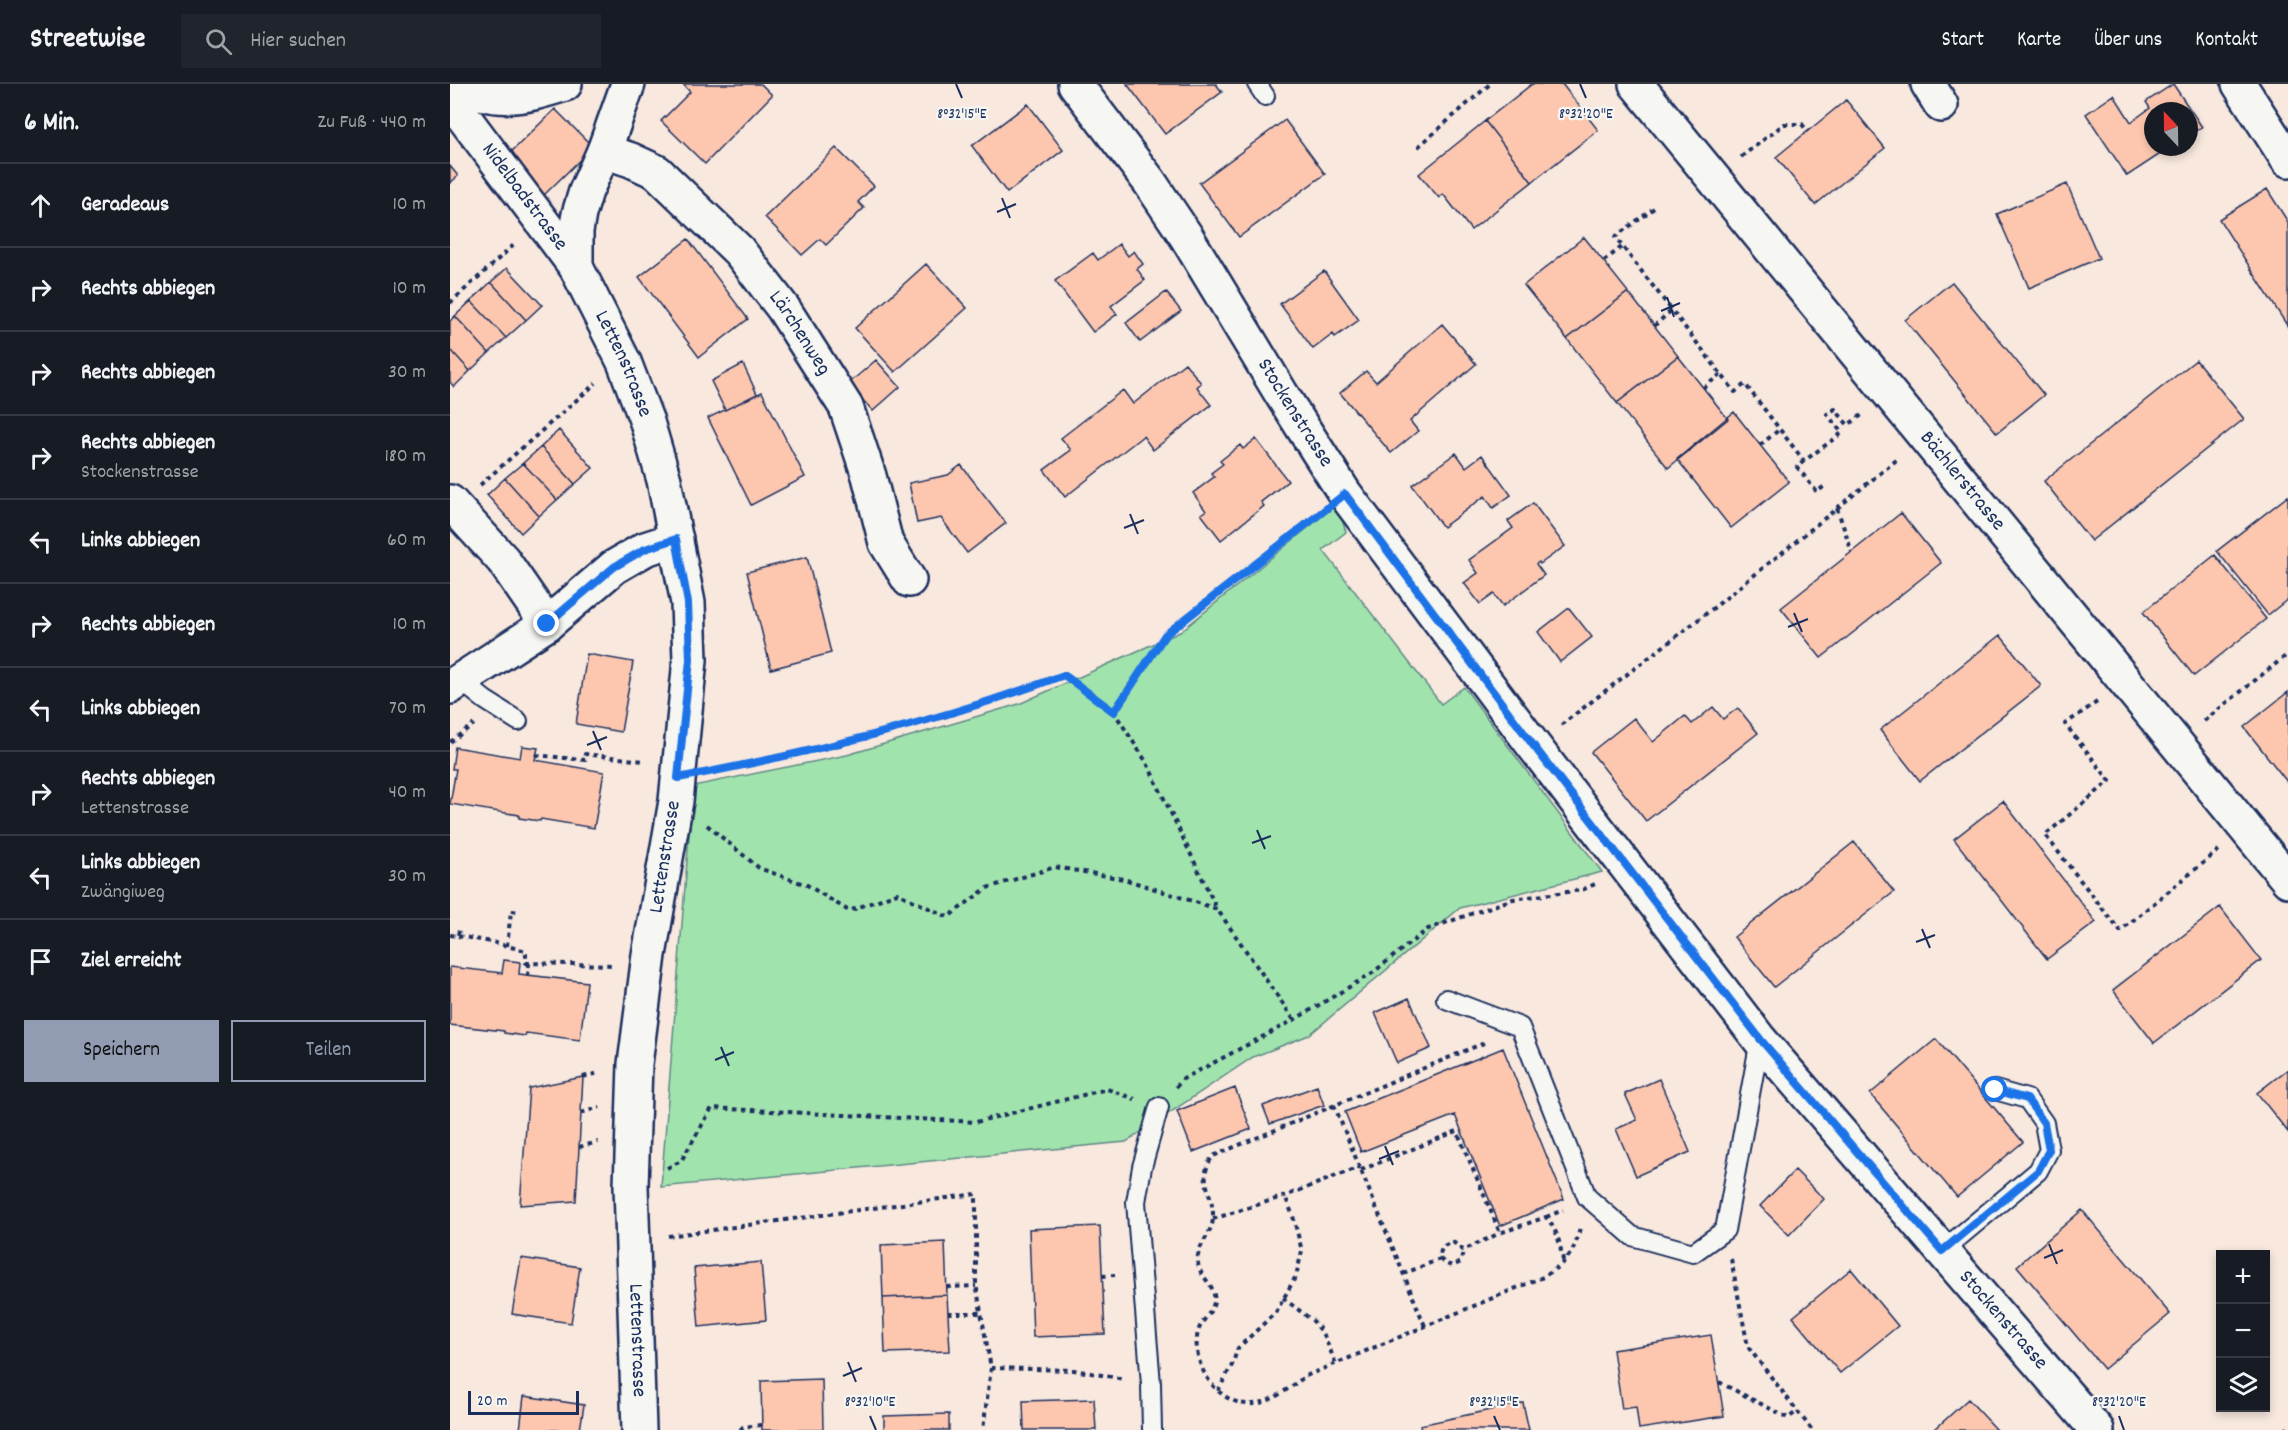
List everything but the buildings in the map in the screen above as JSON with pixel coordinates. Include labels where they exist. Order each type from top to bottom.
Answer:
[{"type":"street","points":[[451,84],[473,93],[497,97],[528,96],[565,84]]},
{"type":"street","points":[[576,267],[576,231],[579,214],[628,84]]},
{"type":"street","name":"Stockenstrasse","points":[[1075,84],[1149,180],[1186,236],[1281,395],[1345,494],[1533,745],[1761,1040],[2097,1430]]},
{"type":"street","name":"Bächlerstrasse","points":[[1636,84],[2288,880]]},
{"type":"street","points":[[2239,84],[2288,160]]},
{"type":"street","name":"Nidelbadstrasse","points":[[450,99],[576,267]]},
{"type":"street","name":"Lärchenweg","points":[[604,151],[657,172],[739,251],[783,308],[846,407],[870,476],[886,543],[909,580]]},
{"type":"street","name":"Lettenstrasse","points":[[576,267],[624,362],[647,422],[664,480],[688,603],[690,660],[677,789],[649,955],[635,1064],[632,1186],[639,1430]]},
{"type":"street","points":[[452,505],[503,560],[547,624]]},
{"type":"street","points":[[455,683],[547,624],[614,567],[645,549],[676,539]]},
{"type":"lane","points":[[455,683],[518,721]]},
{"type":"lane","points":[[1446,999],[1520,1028],[1587,1197],[1632,1236],[1693,1253],[1725,1230],[1761,1040]]},
{"type":"lane","points":[[1942,1251],[2038,1171],[2049,1150],[2044,1123],[2027,1099],[1995,1090]]},
{"type":"lane","points":[[1152,1430],[1152,1384],[1136,1202],[1142,1167],[1159,1107]]},
{"type":"path","points":[[1418,147],[1490,84]]},
{"type":"path","points":[[1733,163],[1784,124],[1802,124],[1807,131]]},
{"type":"path","points":[[1654,208],[1615,237],[1735,392],[1745,384],[1804,460]]},
{"type":"path","points":[[450,303],[523,237]]},
{"type":"path","points":[[1604,261],[1623,246]]},
{"type":"path","points":[[1654,326],[1672,310]]},
{"type":"path","points":[[1703,388],[1721,374]]},
{"type":"path","points":[[452,505],[604,376]]},
{"type":"path","points":[[1827,484],[1817,492],[1797,467],[1842,433],[1827,414],[1835,409],[1848,426]]},
{"type":"path","points":[[1760,445],[1780,429]]},
{"type":"path","points":[[1559,726],[1722,602],[1875,478]]},
{"type":"path","points":[[1114,712],[1165,635],[1345,494]]},
{"type":"path","points":[[1837,508],[1852,552]]},
{"type":"path","points":[[2175,744],[2288,654]]},
{"type":"path","points":[[1217,909],[1124,879],[1055,867],[987,888],[948,917],[897,893],[849,911],[807,885],[759,868],[677,789],[780,759],[843,744],[1015,693],[1064,675],[1114,712],[1147,763],[1217,909],[1294,1020]]},
{"type":"path","points":[[2100,699],[2065,724],[2110,781],[2044,836],[2120,931],[2226,843]]},
{"type":"path","points":[[536,755],[585,760],[585,754],[647,761]]},
{"type":"path","points":[[632,1186],[681,1161],[712,1108],[976,1122],[1107,1089],[1159,1107],[1183,1078],[1294,1020],[1371,974],[1428,929],[1513,899],[1588,888]]},
{"type":"path","points":[[507,946],[512,911],[520,912]]},
{"type":"path","points":[[458,936],[459,929]]},
{"type":"path","points":[[450,935],[526,951],[526,963],[602,965]]},
{"type":"path","points":[[528,975],[529,963]]},
{"type":"path","points":[[1520,1028],[1212,1156],[1206,1165],[1204,1179],[1213,1219],[1208,1237],[1198,1250],[1198,1264],[1214,1295],[1214,1305],[1198,1330],[1196,1346],[1204,1374],[1229,1400],[1244,1405],[1262,1403],[1306,1376],[1544,1277],[1564,1264],[1578,1240],[1587,1197]]},
{"type":"path","points":[[1334,1105],[1425,1326]]},
{"type":"path","points":[[1213,1219],[1285,1197],[1457,1131],[1500,1233]]},
{"type":"path","points":[[579,1147],[608,1140]]},
{"type":"path","points":[[634,1240],[976,1194],[976,1286],[991,1368],[983,1430]]},
{"type":"path","points":[[1218,1391],[1238,1348],[1276,1312],[1296,1276],[1302,1251],[1293,1216],[1285,1197]]},
{"type":"path","points":[[1463,1250],[1500,1233],[1567,1209]]},
{"type":"path","points":[[1546,1217],[1555,1228],[1560,1240],[1564,1264]]},
{"type":"path","points":[[1725,1230],[1748,1347],[1812,1430]]},
{"type":"path","points":[[1440,1259],[1440,1250],[1445,1244],[1453,1242],[1463,1250]]},
{"type":"path","points":[[1440,1259],[1454,1266],[1461,1262],[1463,1250]]},
{"type":"path","points":[[1403,1274],[1440,1259]]},
{"type":"path","points":[[947,1287],[976,1286]]},
{"type":"path","points":[[1283,1298],[1323,1333],[1336,1364]]},
{"type":"path","points":[[948,1314],[981,1313]]},
{"type":"path","points":[[991,1368],[1074,1370],[1152,1384]]},
{"type":"path","points":[[1719,1382],[1788,1418],[1798,1411]]},
{"type":"path","points":[[740,1430],[743,1427],[762,1425]]},
{"type":"green space","points":[[1337,504],[1346,532],[1323,550],[1441,704],[1464,687],[1602,872],[1460,908],[1309,1035],[1253,1057],[1126,1142],[661,1187],[693,786],[847,755],[1019,704],[1180,632]]},
{"type":"route","points":[[547,624],[614,567],[645,549],[676,539],[688,603],[690,660],[678,778],[780,759],[843,744],[1015,693],[1064,675],[1114,712],[1165,635],[1345,494],[1533,745],[1761,1040],[1942,1251],[2038,1171],[2049,1150],[2044,1123],[2027,1099],[1995,1090]]}]
